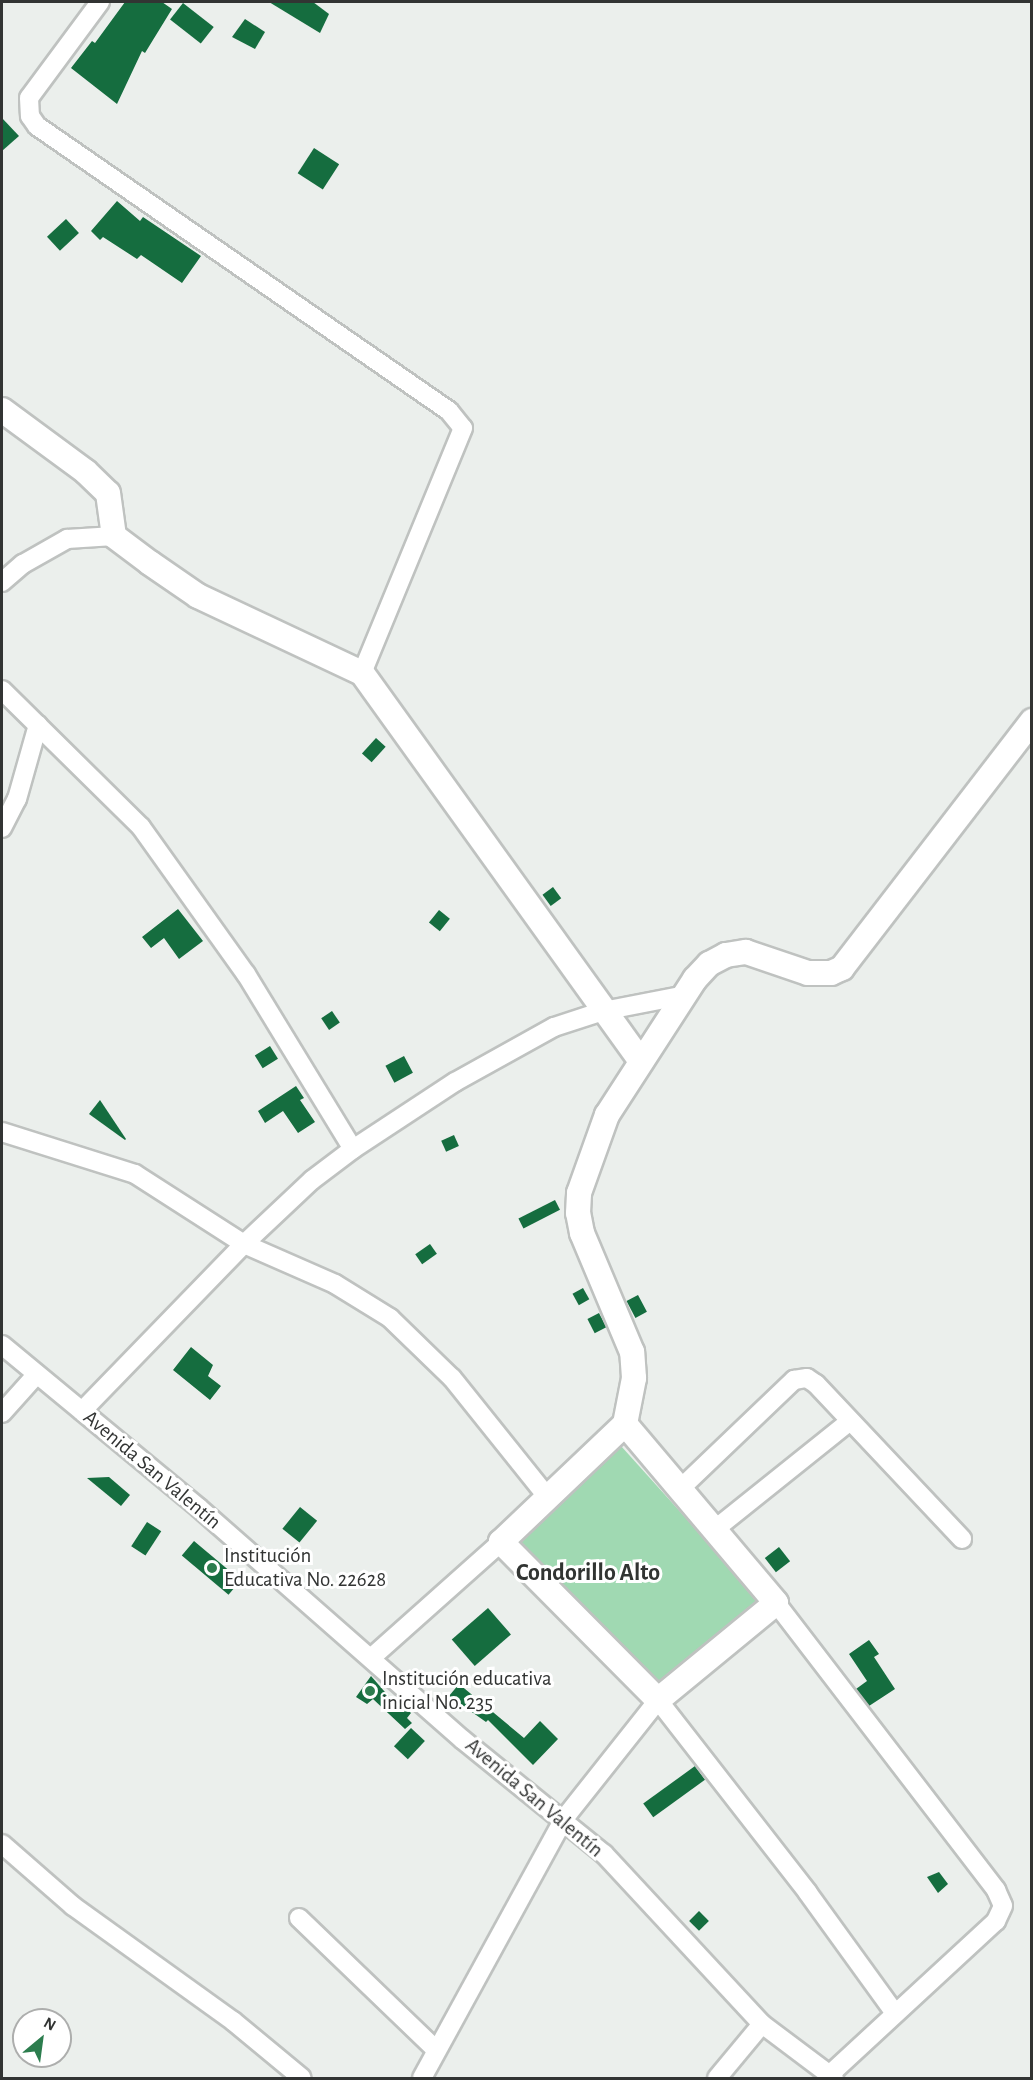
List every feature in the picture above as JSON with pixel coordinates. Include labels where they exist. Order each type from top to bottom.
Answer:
[{"type":"street","points":[[100,2],[29,98],[30,116],[47,133],[459,419],[462,437],[362,673]]},
{"type":"street","points":[[2,410],[86,472],[108,493],[114,536]]},
{"type":"street","points":[[2,582],[23,564],[67,539],[114,536],[198,596],[362,673],[641,1061]]},
{"type":"street","points":[[2,690],[141,827],[246,974],[353,1149]]},
{"type":"street","points":[[371,1658],[549,1499],[625,1424],[634,1377],[632,1352],[582,1233],[578,1213],[579,1193],[607,1115],[684,995],[709,964],[726,955],[746,952],[819,974],[842,968],[1032,721]]},
{"type":"street","points":[[2,828],[17,799],[38,725]]},
{"type":"street","points":[[82,1411],[244,1244],[312,1180],[353,1149],[455,1082],[554,1027],[603,1011],[684,995]]},
{"type":"street","points":[[2,1132],[135,1174],[244,1244],[335,1284],[390,1318],[452,1378],[549,1499]]},
{"type":"street","name":"Avenida San Valentín","points":[[2,1345],[604,1854],[762,2024],[832,2076]]},
{"type":"street","points":[[2,1413],[37,1374]]},
{"type":"street","points":[[680,1489],[794,1380],[807,1378],[816,1384],[962,1539]]},
{"type":"street","points":[[714,1530],[850,1421]]},
{"type":"street","points":[[625,1424],[776,1603],[996,1890],[1003,1906],[996,1921],[895,2013],[832,2076]]},
{"type":"street","points":[[501,1542],[658,1700],[808,1893],[895,2013]]},
{"type":"street","points":[[422,2079],[435,2049],[563,1820],[658,1700],[776,1603]]},
{"type":"street","points":[[2,1844],[73,1906],[233,2021],[302,2079]]},
{"type":"street","points":[[299,1918],[435,2049]]},
{"type":"street","points":[[717,2079],[762,2024]]},
{"type":"green space","points":[[621,1446],[762,1602],[656,1697],[515,1541]]},
{"type":"building","points":[[125,2],[162,2],[172,9],[145,53],[142,51],[117,104],[71,68],[92,41],[95,43]]},
{"type":"building","points":[[269,2],[313,2],[329,14],[320,33]]},
{"type":"building","points":[[183,3],[214,27],[201,44],[170,20]]},
{"type":"building","points":[[245,19],[265,32],[255,49],[232,37]]},
{"type":"building","points":[[2,118],[19,136],[2,151]]},
{"type":"building","points":[[314,148],[339,164],[323,189],[298,173]]},
{"type":"building","points":[[117,201],[140,221],[143,217],[201,256],[182,283],[141,255],[137,259],[103,237],[100,240],[91,231]]},
{"type":"building","points":[[66,219],[79,233],[60,251],[47,237]]},
{"type":"building","points":[[376,738],[386,747],[372,762],[362,754]]},
{"type":"building","points":[[553,887],[561,898],[551,906],[542,895]]},
{"type":"building","points":[[178,909],[203,941],[179,959],[164,938],[151,948],[142,937]]},
{"type":"building","points":[[439,910],[450,919],[440,931],[429,922]]},
{"type":"building","points":[[332,1011],[340,1023],[329,1030],[321,1018]]},
{"type":"building","points":[[270,1046],[278,1059],[263,1068],[255,1056]]},
{"type":"building","points":[[404,1056],[413,1073],[394,1083],[385,1066]]},
{"type":"building","points":[[296,1086],[304,1098],[300,1100],[315,1122],[298,1133],[283,1111],[265,1123],[258,1111]]},
{"type":"building","points":[[100,1100],[126,1139],[125,1140],[89,1114]]},
{"type":"building","points":[[454,1135],[459,1146],[446,1152],[441,1141]]},
{"type":"building","points":[[555,1200],[560,1210],[523,1228],[518,1219]]},
{"type":"building","points":[[430,1244],[437,1254],[422,1264],[415,1254]]},
{"type":"building","points":[[583,1288],[589,1299],[579,1305],[573,1294]]},
{"type":"building","points":[[638,1295],[647,1312],[635,1318],[627,1301]]},
{"type":"building","points":[[599,1313],[606,1327],[595,1333],[587,1319]]},
{"type":"building","points":[[191,1347],[213,1365],[208,1376],[221,1386],[210,1400],[173,1370]]},
{"type":"building","points":[[109,1477],[130,1495],[121,1506],[87,1478]]},
{"type":"building","points":[[300,1507],[317,1521],[299,1543],[282,1529]]},
{"type":"building","points":[[147,1522],[161,1531],[145,1556],[131,1546]]},
{"type":"building","points":[[194,1541],[241,1580],[229,1595],[182,1556]]},
{"type":"building","points":[[779,1547],[790,1561],[776,1572],[765,1558]]},
{"type":"building","points":[[488,1608],[511,1634],[475,1666],[452,1639]]},
{"type":"building","points":[[869,1640],[879,1654],[874,1657],[895,1689],[869,1706],[856,1689],[867,1681],[849,1654]]},
{"type":"building","points":[[371,1676],[391,1699],[394,1697],[411,1713],[407,1718],[412,1723],[405,1729],[373,1699],[367,1704],[356,1697]]},
{"type":"building","points":[[459,1684],[524,1738],[540,1721],[558,1739],[533,1765],[488,1720],[486,1722],[449,1696]]},
{"type":"building","points":[[411,1728],[425,1741],[408,1759],[394,1746]]},
{"type":"building","points":[[695,1766],[705,1780],[653,1817],[643,1804]]},
{"type":"building","points":[[939,1872],[948,1884],[938,1893],[927,1877]]},
{"type":"building","points":[[699,1911],[709,1921],[699,1931],[689,1921]]},
{"type":"place","name":"Institución Educativa No. 22628","points":[[212,1568]]},
{"type":"place","name":"Institución educativa inicial No. 235","points":[[370,1691]]},
{"type":"district","name":"Condorillo Alto","points":[[588,1574]]}]
